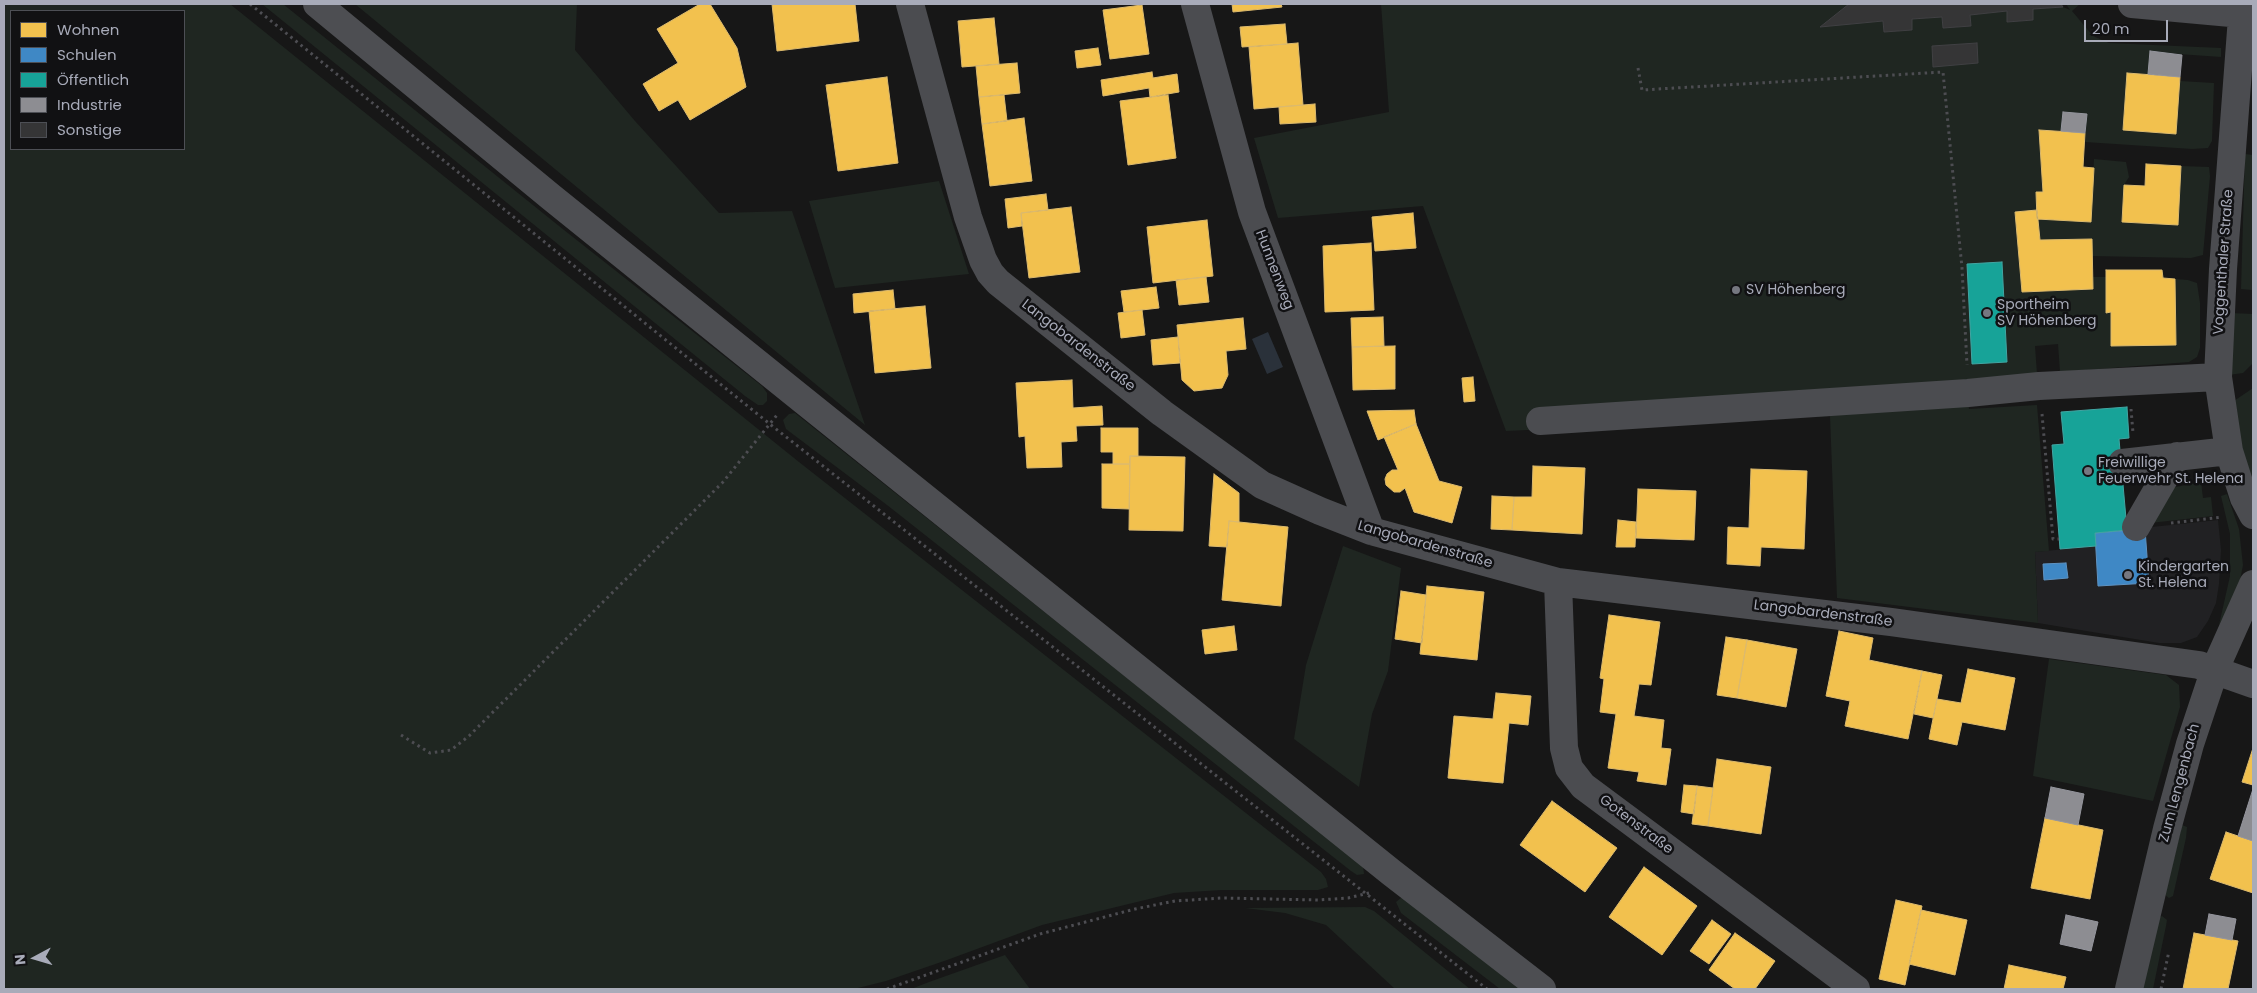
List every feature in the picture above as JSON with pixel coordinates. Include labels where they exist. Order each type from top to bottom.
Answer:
[{"type":"main road","points":[[317,4],[551,197],[778,380],[1384,867],[1542,989]]},
{"type":"street","name":"Langobardenstraße","points":[[910,4],[968,217],[983,260],[990,273],[998,282],[1162,413],[1262,485],[1371,531],[1558,582],[1891,622],[2199,665],[2253,684]]},
{"type":"street","name":"Hunnenweg","points":[[1195,4],[1252,212],[1371,531]]},
{"type":"street","points":[[2132,4],[2242,9]]},
{"type":"street","name":"Voggenthaler Straße","points":[[2242,9],[2222,278],[2218,377],[2229,451],[2244,498],[2253,515]]},
{"type":"street","points":[[1540,421],[1968,393],[2039,386],[2218,377]]},
{"type":"street","points":[[2127,451],[2177,456],[2229,451]]},
{"type":"street","points":[[2136,527],[2177,456]]},
{"type":"street","name":"Gotenstraße","points":[[1558,582],[1564,748],[1569,768],[1584,786],[1856,989]]},
{"type":"street","name":"Zum Lengenbach","points":[[2129,989],[2167,829],[2190,744],[2214,669],[2253,584]]},
{"type":"path","points":[[250,4],[771,425],[1487,989]]},
{"type":"path","points":[[1638,68],[1642,90],[1943,72],[1962,268],[1968,393]]},
{"type":"path","points":[[2039,386],[2053,539],[2059,539]]},
{"type":"path","points":[[2127,451],[2130,401]]},
{"type":"path","points":[[402,735],[430,753],[451,750],[469,736],[723,482],[771,425]]},
{"type":"path","points":[[2136,527],[2223,517]]},
{"type":"path","points":[[886,989],[1040,934],[1135,909],[1175,901],[1222,898],[1318,900],[1368,894]]},
{"type":"shaded area","points":[[4,4],[230,4],[799,462],[1321,872],[1326,879],[1328,887],[1318,890],[1222,890],[1174,893],[1042,925],[886,981],[854,989],[4,989]]},
{"type":"shaded area","points":[[262,4],[283,4],[762,386],[767,393],[767,401],[763,405],[758,405],[745,396]]},
{"type":"shaded area","points":[[355,4],[577,4],[575,50],[635,121],[719,213],[792,211],[865,425]]},
{"type":"shaded area","name":"SV Höhenberg","points":[[1381,4],[1849,4],[1821,26],[1883,21],[1884,32],[1912,30],[1912,19],[1942,17],[1943,28],[1971,26],[1970,15],[2007,11],[2007,22],[2033,20],[2033,9],[2063,7],[2070,10],[2066,4],[2080,4],[2072,11],[2093,36],[2109,43],[2221,48],[2221,57],[2150,52],[2148,74],[2127,73],[2123,130],[2175,134],[2180,81],[2214,83],[2212,141],[2208,148],[2192,149],[2085,142],[2086,114],[2063,112],[2061,131],[2039,130],[2043,192],[2036,193],[2037,210],[2015,212],[2022,292],[2093,289],[2093,277],[2106,277],[2107,313],[2111,312],[2111,345],[2176,345],[2175,279],[2188,280],[2197,283],[2200,303],[2200,348],[2197,357],[2189,362],[2060,372],[2058,344],[2035,346],[2037,374],[1968,393],[1969,409],[2037,405],[2049,551],[2035,552],[2038,623],[1837,598],[1830,416],[1506,431],[1423,206],[1278,218],[1254,138],[1389,112]]},
{"type":"shaded area","points":[[2245,154],[2253,155],[2252,290],[2241,289]]},
{"type":"shaded area","points":[[2094,159],[2126,162],[2129,177],[2124,185],[2122,222],[2178,224],[2181,166],[2209,167],[2210,176],[2203,255],[2191,258],[2092,256],[2092,239],[2040,240],[2037,219],[2091,221]]},
{"type":"shaded area","points":[[939,181],[969,274],[835,288],[809,201]]},
{"type":"shaded area","points":[[2231,313],[2253,314],[2253,363],[2243,373],[2229,375]]},
{"type":"shaded area","points":[[1268,332],[1283,367],[1267,374],[1252,339]]},
{"type":"shaded area","points":[[2253,388],[2253,484],[2246,472],[2231,403]]},
{"type":"shaded area","points":[[795,413],[1363,866],[1364,874],[1357,875],[1351,871],[887,505],[786,429],[783,420],[789,414]]},
{"type":"shaded area","points":[[2201,482],[2203,498],[2211,497],[2213,516],[2150,523],[2171,488]]},
{"type":"shaded area","points":[[2227,494],[2239,529],[2243,565],[2238,591],[2219,625],[2230,576],[2230,534],[2221,496]]},
{"type":"shaded area","name":"Kindergarten St. Helena","points":[[2218,520],[2221,550],[2216,603],[2208,621],[2197,637],[2181,643],[2159,643],[2038,623],[2035,552],[2096,546],[2095,533]]},
{"type":"shaded area","points":[[1343,546],[1401,568],[1388,671],[1372,714],[1359,787],[1294,739],[1306,665]]},
{"type":"shaded area","points":[[2049,659],[2166,675],[2179,685],[2180,707],[2153,801],[2033,776]]},
{"type":"shaded area","points":[[2182,825],[2187,827],[2186,838],[2173,896],[2169,898],[2165,895]]},
{"type":"shaded area","points":[[1402,897],[1522,989],[1500,989],[1401,913],[1396,902]]},
{"type":"shaded area","points":[[1365,907],[1374,911],[1470,989],[1395,989],[1326,925],[1285,913],[1245,908]]},
{"type":"shaded area","points":[[2162,916],[2167,920],[2153,989],[2142,989],[2158,918]]},
{"type":"shaded area","points":[[1005,955],[1030,989],[911,989],[929,982]]},
{"type":"building: Wohnen","points":[[700,4],[710,4],[737,48],[746,87],[690,120],[678,100],[659,111],[643,84],[678,63],[657,29]]},
{"type":"building: Wohnen","points":[[772,4],[855,4],[859,41],[777,51]]},
{"type":"building: Wohnen","points":[[1232,4],[1281,4],[1282,7],[1233,12]]},
{"type":"building: Wohnen","points":[[1142,5],[1149,54],[1110,59],[1103,10]]},
{"type":"building: Wohnen","points":[[994,18],[999,64],[962,67],[958,21]]},
{"type":"building: Wohnen","points":[[1285,24],[1287,44],[1242,47],[1240,27]]},
{"type":"building: Wohnen","points":[[1298,43],[1303,105],[1254,109],[1249,47]]},
{"type":"building: Wohnen","points":[[1098,48],[1101,65],[1077,68],[1075,51]]},
{"type":"building: Wohnen","points":[[1017,63],[1020,93],[979,97],[976,66]]},
{"type":"building: Wohnen","points":[[1152,72],[1153,78],[1177,74],[1179,92],[1150,97],[1149,88],[1103,96],[1101,80]]},
{"type":"building: Wohnen","points":[[2127,73],[2180,77],[2176,134],[2123,130]]},
{"type":"building: Wohnen","points":[[887,77],[898,163],[838,171],[826,85]]},
{"type":"building: Wohnen","points":[[1004,95],[1007,121],[982,124],[979,97]]},
{"type":"building: Wohnen","points":[[1168,95],[1176,158],[1128,165],[1120,101]]},
{"type":"building: Wohnen","points":[[1315,104],[1316,122],[1280,124],[1279,107]]},
{"type":"building: Wohnen","points":[[1024,118],[1032,181],[990,186],[982,124]]},
{"type":"building: Wohnen","points":[[2039,130],[2085,133],[2083,167],[2094,168],[2091,222],[2037,219],[2036,192],[2043,192]]},
{"type":"building: Wohnen","points":[[2146,164],[2181,166],[2178,225],[2122,222],[2124,185],[2145,186]]},
{"type":"building: Wohnen","points":[[1046,194],[1048,210],[1021,213],[1022,226],[1008,228],[1005,199]]},
{"type":"building: Wohnen","points":[[1071,207],[1080,272],[1029,278],[1021,213]]},
{"type":"building: Wohnen","points":[[2037,210],[2040,240],[2092,239],[2093,289],[2022,292],[2015,212]]},
{"type":"building: Wohnen","points":[[1413,213],[1416,248],[1375,251],[1372,217]]},
{"type":"building: Wohnen","points":[[1207,220],[1213,276],[1153,283],[1147,227]]},
{"type":"building: Wohnen","points":[[1371,243],[1374,310],[1325,312],[1323,246]]},
{"type":"building: Wohnen","points":[[2106,270],[2162,270],[2163,278],[2175,279],[2176,345],[2111,346],[2111,312],[2106,313]]},
{"type":"building: Wohnen","points":[[1206,277],[1209,302],[1179,305],[1176,280]]},
{"type":"building: Wohnen","points":[[1156,287],[1159,308],[1124,312],[1121,291]]},
{"type":"building: Wohnen","points":[[893,290],[895,309],[854,313],[853,294]]},
{"type":"building: Wohnen","points":[[925,306],[931,368],[875,373],[869,311]]},
{"type":"building: Wohnen","points":[[1142,310],[1145,335],[1121,338],[1118,313]]},
{"type":"building: Wohnen","points":[[1383,317],[1384,346],[1352,347],[1351,318]]},
{"type":"building: Wohnen","points":[[1243,318],[1246,349],[1226,351],[1228,375],[1222,388],[1194,391],[1182,380],[1177,325]]},
{"type":"building: Wohnen","points":[[1178,337],[1180,363],[1153,365],[1151,340]]},
{"type":"building: Wohnen","points":[[1395,346],[1395,389],[1353,390],[1352,347]]},
{"type":"building: Wohnen","points":[[1473,377],[1475,401],[1464,402],[1462,378]]},
{"type":"building: Wohnen","points":[[1072,380],[1073,408],[1102,406],[1103,425],[1076,426],[1077,441],[1061,442],[1062,467],[1027,468],[1025,436],[1019,437],[1016,383]]},
{"type":"building: Wohnen","points":[[1414,410],[1416,424],[1378,440],[1367,411]]},
{"type":"building: Wohnen","points":[[1416,424],[1439,481],[1462,487],[1452,523],[1414,512],[1405,488],[1400,492],[1394,492],[1386,485],[1385,479],[1387,474],[1392,470],[1398,470],[1384,437]]},
{"type":"building: Wohnen","points":[[1101,428],[1138,428],[1138,456],[1130,456],[1130,464],[1113,464],[1113,452],[1101,452]]},
{"type":"building: Wohnen","points":[[1130,456],[1185,457],[1183,531],[1129,530]]},
{"type":"building: Wohnen","points":[[1102,464],[1130,464],[1129,509],[1102,508]]},
{"type":"building: Wohnen","points":[[1533,466],[1585,468],[1582,534],[1512,530],[1514,497],[1532,497]]},
{"type":"building: Wohnen","points":[[1751,469],[1807,471],[1804,549],[1761,547],[1760,566],[1727,564],[1728,527],[1749,528]]},
{"type":"building: Wohnen","points":[[1214,474],[1239,493],[1239,522],[1229,521],[1227,547],[1209,546]]},
{"type":"building: Wohnen","points":[[1638,489],[1696,491],[1694,540],[1636,538]]},
{"type":"building: Wohnen","points":[[1492,496],[1514,497],[1512,530],[1491,529]]},
{"type":"building: Wohnen","points":[[1618,520],[1636,522],[1635,547],[1616,547]]},
{"type":"building: Wohnen","points":[[1229,521],[1288,527],[1281,606],[1222,600]]},
{"type":"building: Wohnen","points":[[1427,586],[1484,592],[1477,660],[1420,654]]},
{"type":"building: Wohnen","points":[[1401,591],[1426,595],[1422,643],[1395,639]]},
{"type":"building: Wohnen","points":[[1609,615],[1660,622],[1651,685],[1639,684],[1634,716],[1664,720],[1661,748],[1671,749],[1666,785],[1637,781],[1639,772],[1608,768],[1616,714],[1600,712],[1604,679],[1600,678]]},
{"type":"building: Wohnen","points":[[1234,626],[1237,650],[1205,654],[1202,630]]},
{"type":"building: Wohnen","points":[[1839,631],[1873,638],[1869,660],[1922,671],[1908,739],[1845,726],[1850,701],[1826,696]]},
{"type":"building: Wohnen","points":[[1726,637],[1747,640],[1737,698],[1717,695]]},
{"type":"building: Wohnen","points":[[1747,640],[1797,649],[1786,707],[1737,698]]},
{"type":"building: Wohnen","points":[[1968,669],[2015,678],[2005,730],[1962,722],[1957,745],[1929,739],[1937,699],[1961,703]]},
{"type":"building: Wohnen","points":[[1922,671],[1942,675],[1933,718],[1914,714]]},
{"type":"building: Wohnen","points":[[1496,693],[1531,696],[1528,725],[1509,723],[1503,783],[1448,778],[1454,716],[1493,719]]},
{"type":"building: Wohnen","points":[[2253,748],[2253,785],[2242,782]]},
{"type":"building: Wohnen","points":[[1717,759],[1771,767],[1761,834],[1708,826]]},
{"type":"building: Wohnen","points":[[1684,785],[1697,786],[1694,814],[1681,812]]},
{"type":"building: Wohnen","points":[[1697,786],[1713,788],[1708,826],[1692,824]]},
{"type":"building: Wohnen","points":[[1552,801],[1617,848],[1585,892],[1520,845]]},
{"type":"building: Wohnen","points":[[2045,818],[2103,830],[2090,899],[2031,888]]},
{"type":"building: Wohnen","points":[[2226,832],[2253,841],[2253,893],[2210,879]]},
{"type":"building: Wohnen","points":[[1644,867],[1697,906],[1662,955],[1609,917]]},
{"type":"building: Wohnen","points":[[1896,900],[1922,906],[1905,985],[1879,979]]},
{"type":"building: Wohnen","points":[[1921,910],[1967,920],[1955,975],[1909,964]]},
{"type":"building: Wohnen","points":[[1712,920],[1731,934],[1709,964],[1690,951]]},
{"type":"building: Wohnen","points":[[1735,933],[1775,961],[1755,989],[1735,989],[1709,970]]},
{"type":"building: Wohnen","points":[[2194,933],[2238,941],[2228,989],[2183,989]]},
{"type":"building: Wohnen","points":[[2009,965],[2066,977],[2063,989],[2004,989]]},
{"type":"building: Schulen","points":[[2145,529],[2149,583],[2098,586],[2095,533]]},
{"type":"building: Schulen","points":[[2066,563],[2068,578],[2044,580],[2043,564]]},
{"type":"building: Öffentlich","name":"Sportheim SV Höhenberg","points":[[2002,262],[2007,362],[1972,364],[1967,264]]},
{"type":"building: Öffentlich","name":"Freiwillige Feuerwehr St. Helena","points":[[2127,407],[2129,438],[2119,439],[2127,530],[2095,533],[2096,546],[2060,549],[2052,445],[2064,444],[2061,412]]},
{"type":"building: Industrie","points":[[2150,51],[2182,55],[2180,77],[2148,74]]},
{"type":"building: Industrie","points":[[2063,112],[2087,114],[2085,133],[2061,131]]},
{"type":"building: Industrie","points":[[2051,787],[2084,794],[2078,825],[2045,818]]},
{"type":"building: Industrie","points":[[2253,789],[2253,841],[2238,836]]},
{"type":"building: Industrie","points":[[2209,914],[2236,919],[2232,940],[2205,935]]},
{"type":"building: Industrie","points":[[2066,915],[2098,922],[2091,951],[2060,944]]},
{"type":"building: Sonstige","points":[[1849,4],[2061,4],[2063,7],[2033,9],[2033,20],[2007,22],[2007,11],[1970,15],[1971,26],[1943,28],[1942,17],[1912,19],[1912,30],[1884,32],[1883,21],[1820,27]]},
{"type":"building: Sonstige","points":[[1977,43],[1978,63],[1933,67],[1932,46]]},
{"type":"place","name":"SV Höhenberg","points":[[1736,290]]},
{"type":"place","name":"Sportheim SV Höhenberg","points":[[1987,313]]},
{"type":"place","name":"Freiwillige Feuerwehr St. Helena","points":[[2088,471]]},
{"type":"place","name":"Kindergarten St. Helena","points":[[2128,575]]}]
